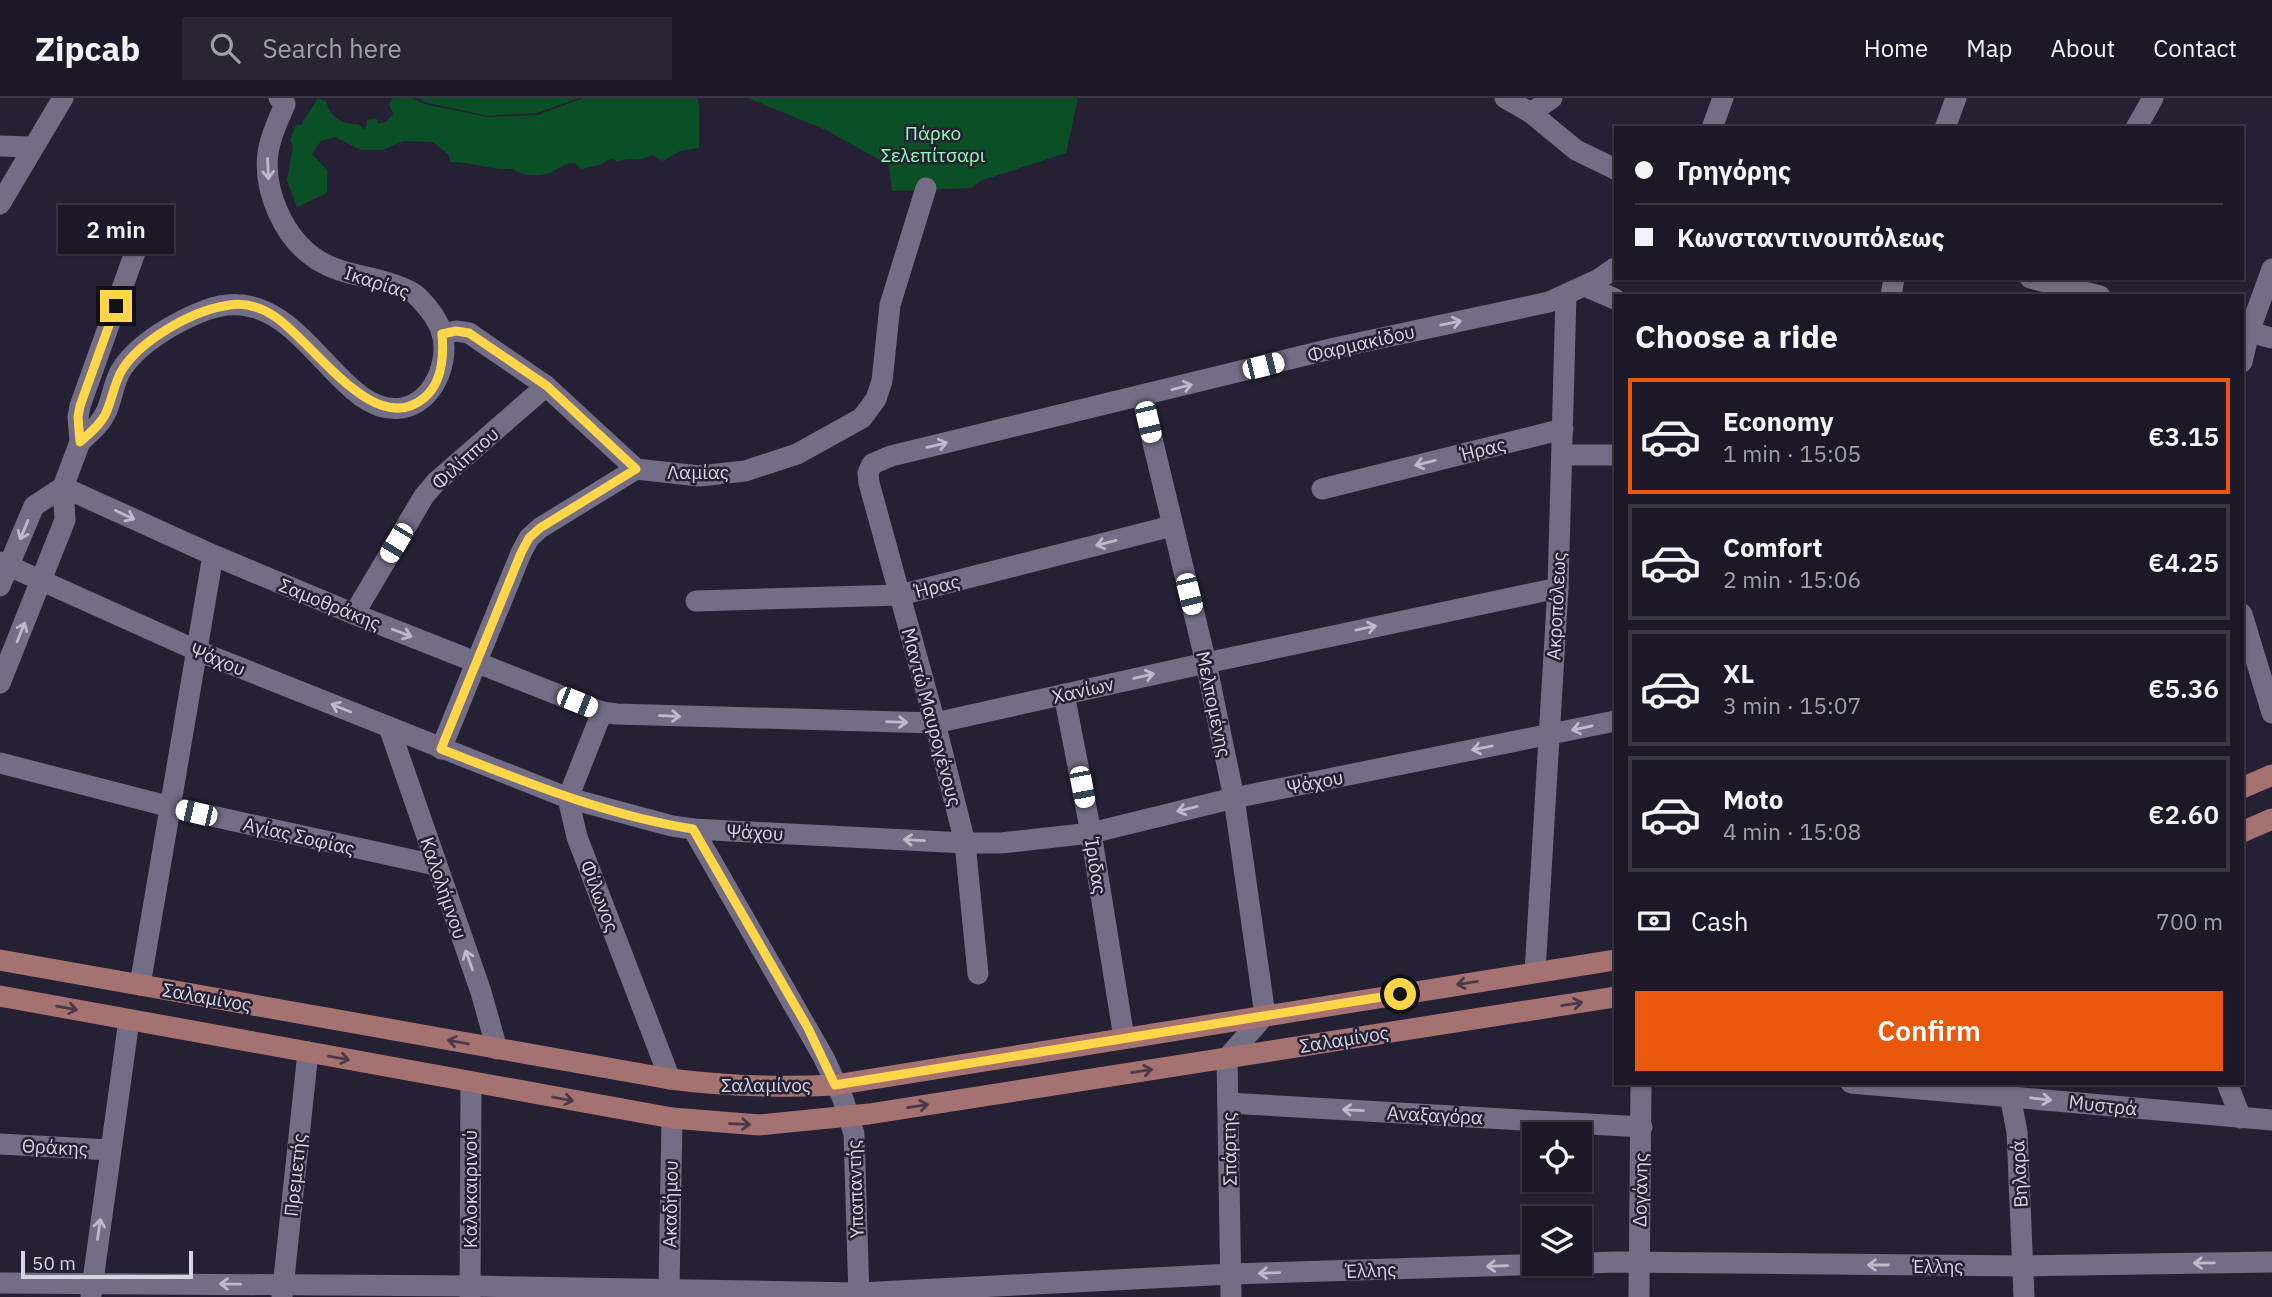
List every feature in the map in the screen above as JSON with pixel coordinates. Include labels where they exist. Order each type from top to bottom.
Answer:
[{"type":"main road","points":[[2244,787],[2272,775]]},
{"type":"main road","points":[[2244,831],[2272,819]]},
{"type":"main road","name":"Σαλαμίνος","points":[[0,960],[670,1079],[715,1085],[799,1087],[835,1085],[1614,960]]},
{"type":"main road","name":"Σαλαμίνος","points":[[0,996],[672,1118],[759,1125],[850,1116],[1614,997]]},
{"type":"street","points":[[0,204],[63,98]]},
{"type":"street","name":"Ικαρίας","points":[[279,98],[285,104],[268,153],[268,184],[278,213],[298,243],[316,259],[341,272],[387,282],[417,295],[432,313],[442,334]]},
{"type":"street","points":[[1505,98],[1531,106],[1576,150],[1614,169]]},
{"type":"street","points":[[1531,106],[1552,98]]},
{"type":"street","points":[[1713,126],[1723,98]]},
{"type":"street","points":[[1946,126],[1956,98]]},
{"type":"street","points":[[2137,126],[2153,98]]},
{"type":"street","points":[[0,146],[32,147]]},
{"type":"street","name":"Λαμίας","points":[[636,469],[699,476],[745,471],[797,454],[862,418],[876,399],[887,351],[890,305],[926,188]]},
{"type":"street","points":[[0,683],[65,520],[63,487],[80,442],[80,406],[143,230]]},
{"type":"street","points":[[1575,291],[1614,269]]},
{"type":"street","points":[[2272,269],[2246,331],[2272,338]]},
{"type":"street","points":[[2045,280],[2077,284],[2096,294]]},
{"type":"street","points":[[1575,291],[1614,299]]},
{"type":"street","name":"Φαρμακίδου","points":[[872,464],[891,456],[1346,346],[1549,302],[1575,291]]},
{"type":"street","name":"Ακροπόλεως","points":[[1535,972],[1558,588],[1563,429],[1575,291]]},
{"type":"street","points":[[80,442],[98,426],[106,413],[121,371],[131,358],[164,332],[206,310],[236,303],[273,315],[356,391],[370,401],[392,409],[421,400],[432,389],[441,366],[442,334],[456,331],[469,333],[547,386],[636,469],[540,528],[529,538],[441,749]]},
{"type":"street","name":"Φιλίππου","points":[[354,614],[424,496],[436,482],[547,386]]},
{"type":"street","name":"Μελπομένης","points":[[1142,397],[1206,663],[1234,798],[1265,1016]]},
{"type":"street","name":"Ήρας","points":[[1322,489],[1563,429]]},
{"type":"street","points":[[1563,455],[1614,455]]},
{"type":"street","name":"Μαντώ Μαυρογένους","points":[[872,464],[868,473],[869,483],[965,843],[978,974]]},
{"type":"street","points":[[0,586],[4,564],[34,506],[63,487]]},
{"type":"street","name":"Σαμοθράκης","points":[[63,487],[354,614],[602,712]]},
{"type":"street","name":"Ήρας","points":[[696,601],[900,595],[1172,527]]},
{"type":"street","points":[[140,985],[214,555]]},
{"type":"street","name":"Ψάχου","points":[[4,564],[198,651],[568,798],[693,829],[965,843],[1001,843],[1091,834],[1234,798],[1614,721]]},
{"type":"street","name":"Χανίων","points":[[602,712],[935,723],[1558,588]]},
{"type":"street","points":[[2244,621],[2272,713]]},
{"type":"street","name":"Ίριδας","points":[[1065,694],[1124,1038]]},
{"type":"street","points":[[568,798],[602,712]]},
{"type":"street","name":"Καλολήμνου","points":[[389,727],[481,992],[497,1049]]},
{"type":"street","name":"Αγίας Σοφίας","points":[[0,763],[171,807],[435,865]]},
{"type":"street","name":"Φίλωνος","points":[[568,798],[577,837],[670,1079]]},
{"type":"street","name":"Υπαπαντής","points":[[693,829],[808,1028],[850,1116],[854,1134],[859,1295]]},
{"type":"street","points":[[1227,1058],[1265,1016]]},
{"type":"street","points":[[91,1290],[129,1020]]},
{"type":"street","name":"Πρεμετής","points":[[282,1291],[308,1052]]},
{"type":"street","name":"Σπάρτης","points":[[1227,1058],[1231,1297]]},
{"type":"street","name":"Καλοκαιρινού","points":[[470,1292],[471,1082]]},
{"type":"street","name":"Δογάνης","points":[[1639,1297],[1641,1085]]},
{"type":"street","name":"Μυστρά","points":[[1904,1085],[2009,1089],[2272,1121]]},
{"type":"street","points":[[2228,1085],[2241,1118]]},
{"type":"street","name":"Βηλαρά","points":[[2009,1089],[2017,1132],[2024,1297]]},
{"type":"street","name":"Αναξαγόρα","points":[[1228,1103],[1642,1127]]},
{"type":"street","name":"Ακαδήμου","points":[[669,1289],[672,1118]]},
{"type":"street","name":"Θράκης","points":[[0,1144],[110,1150]]},
{"type":"street","name":"Έλλης","points":[[0,1283],[91,1290],[470,1292],[669,1289],[859,1295],[1231,1274],[1638,1262],[2024,1266],[2272,1262]]},
{"type":"green space","points":[[318,98],[327,102],[330,112],[338,119],[358,124],[363,129],[366,128],[367,120],[377,119],[378,124],[387,121],[393,114],[389,104],[393,98],[412,98],[424,104],[488,117],[538,115],[583,98],[697,98],[699,148],[680,151],[663,161],[652,155],[643,159],[617,162],[613,158],[581,169],[571,163],[549,173],[535,175],[512,169],[450,162],[449,155],[433,142],[403,141],[383,150],[361,150],[335,137],[321,141],[312,154],[327,170],[327,193],[297,207],[287,180],[293,146],[290,140],[296,125],[301,125]]},
{"type":"green space","points":[[420,98],[579,98],[537,113],[487,116],[424,102]]},
{"type":"green space","name":"Πάρκο Σελεπίτσαρι","points":[[748,98],[1078,98],[1066,153],[980,181],[971,188],[892,191],[889,165],[826,130]]},
{"type":"route","points":[[116,306],[80,406],[80,442],[98,426],[106,413],[121,371],[142,348],[164,332],[206,310],[236,303],[273,315],[356,391],[370,401],[392,409],[421,400],[432,389],[441,366],[442,334],[456,331],[469,333],[547,386],[636,469],[540,528],[529,538],[441,749],[568,798],[693,829],[808,1028],[835,1085],[1400,994]]}]
